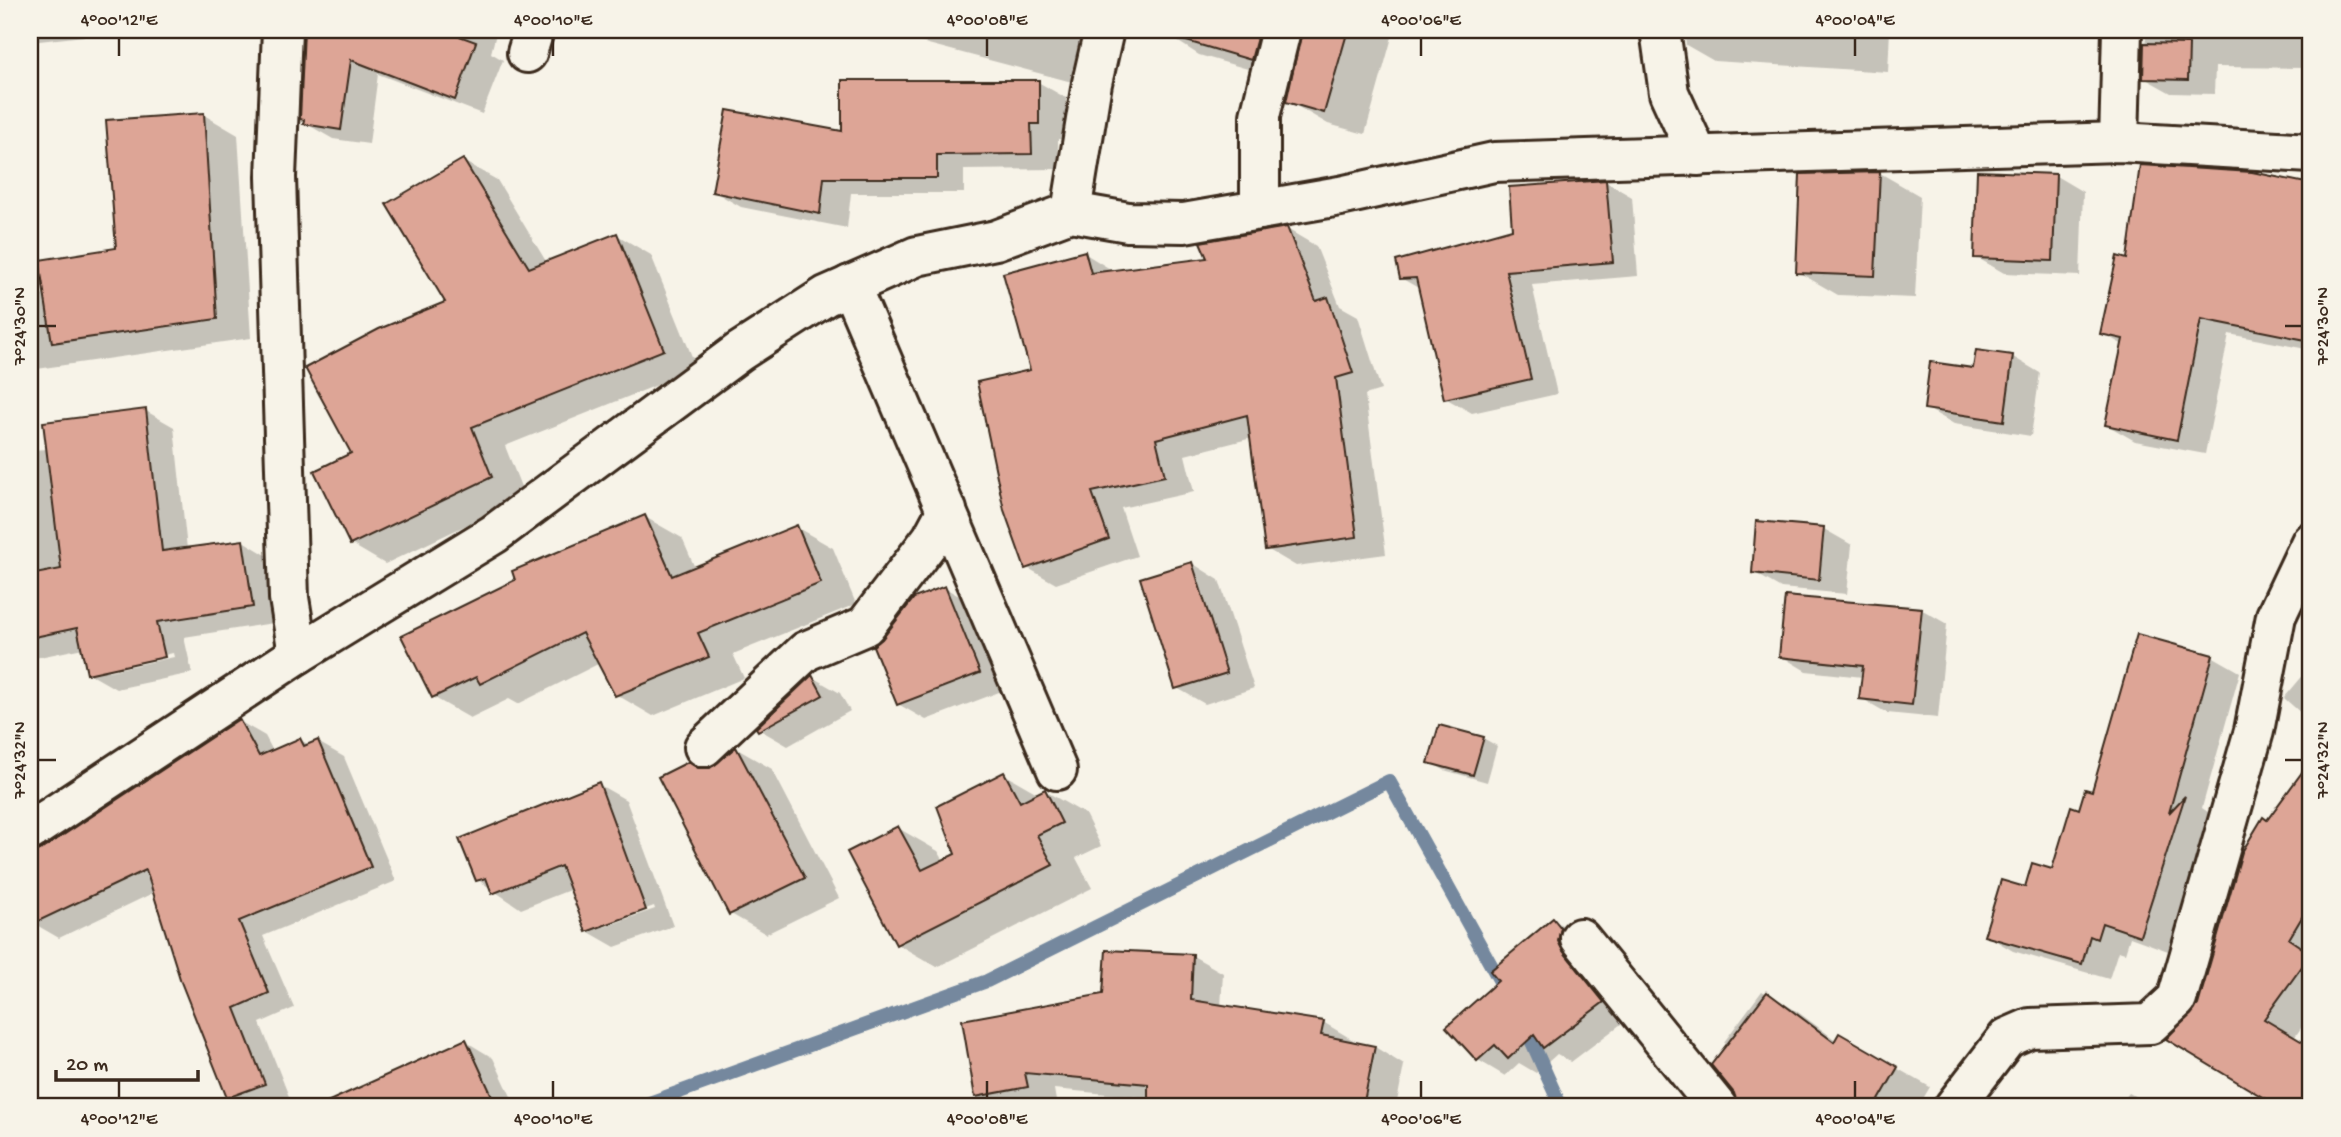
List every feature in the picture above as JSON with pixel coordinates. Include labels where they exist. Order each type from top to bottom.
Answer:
[{"type":"street","points":[[282,30],[276,191],[289,597],[298,654]]},
{"type":"street","points":[[1072,212],[1092,83],[1104,30]]},
{"type":"street","points":[[1260,210],[1260,116],[1281,30]]},
{"type":"street","points":[[1660,30],[1669,93],[1699,156]]},
{"type":"street","points":[[2119,142],[2122,30]]},
{"type":"street","points":[[30,831],[298,654],[494,534],[739,352],[826,296],[917,256],[996,240],[1072,212],[1128,222],[1184,223],[1494,162],[2119,142],[2311,153]]},
{"type":"street","points":[[850,285],[1057,770]]},
{"type":"street","points":[[705,747],[806,651],[864,626],[932,538],[947,510]]},
{"type":"street","points":[[1954,1107],[2007,1038],[2030,1028],[2150,1024],[2177,999],[2254,730],[2276,615],[2311,542]]},
{"type":"street","points":[[1580,938],[1717,1107]]},
{"type":"building","points":[[304,30],[443,30],[476,42],[455,100],[351,60],[341,130],[303,124],[304,120],[300,119]]},
{"type":"building","points":[[1184,30],[1259,30],[1251,60],[1183,40]]},
{"type":"building","points":[[1302,30],[1348,30],[1324,113],[1286,102]]},
{"type":"building","points":[[2144,43],[2189,44],[2188,80],[2143,79]]},
{"type":"building","points":[[842,80],[1039,80],[1039,124],[1031,124],[1032,154],[937,155],[937,178],[824,178],[820,214],[712,192],[727,110],[842,131]]},
{"type":"building","points":[[204,113],[217,319],[52,343],[39,260],[116,248],[106,120]]},
{"type":"building","points":[[463,159],[529,268],[617,233],[664,350],[472,427],[492,477],[350,545],[314,471],[351,453],[305,368],[379,329],[445,302],[386,204]]},
{"type":"building","points":[[2140,165],[2252,172],[2311,184],[2311,313],[2306,340],[2201,319],[2177,440],[2105,425],[2123,339],[2100,334],[2117,256],[2127,259]]},
{"type":"building","points":[[1977,171],[2056,174],[2053,261],[1974,258]]},
{"type":"building","points":[[1880,172],[1875,276],[1796,273],[1800,174]]},
{"type":"building","points":[[1606,180],[1613,262],[1506,271],[1531,379],[1444,399],[1416,278],[1400,279],[1396,261],[1512,229],[1509,187]]},
{"type":"building","points":[[1287,227],[1316,301],[1328,297],[1353,373],[1336,378],[1357,537],[1265,550],[1247,415],[1156,439],[1165,476],[1092,492],[1109,539],[1025,569],[1004,510],[977,382],[1030,370],[1003,273],[1085,251],[1091,273],[1207,258],[1200,242]]},
{"type":"building","points":[[1976,350],[2013,355],[2004,421],[1924,409],[1930,362],[1973,368]]},
{"type":"building","points":[[146,409],[162,551],[243,540],[253,607],[157,622],[165,657],[87,674],[77,628],[30,638],[30,575],[61,569],[43,422]]},
{"type":"building","points":[[645,515],[672,576],[797,525],[821,583],[698,633],[709,657],[615,696],[582,633],[480,684],[476,677],[432,698],[401,636],[515,580],[512,571]]},
{"type":"building","points":[[1756,521],[1824,527],[1819,580],[1752,573]]},
{"type":"building","points":[[1192,562],[1227,673],[1175,689],[1140,578]]},
{"type":"building","points":[[945,586],[980,673],[897,705],[873,646],[882,639],[914,598]]},
{"type":"building","points":[[1785,596],[1922,608],[1912,705],[1859,699],[1863,666],[1779,657]]},
{"type":"building","points":[[2137,634],[2213,655],[2169,813],[2185,796],[2140,936],[2102,923],[2097,939],[2090,936],[2082,964],[1984,936],[2001,880],[2025,887],[2032,863],[2052,869],[2071,806],[2079,809],[2085,789],[2092,791]]},
{"type":"building","points":[[812,675],[823,695],[758,731],[756,728]]},
{"type":"building","points":[[239,719],[259,756],[300,738],[304,746],[318,740],[371,867],[239,921],[269,993],[235,1008],[265,1084],[227,1098],[181,982],[146,870],[30,925],[30,853],[42,849]]},
{"type":"building","points":[[1439,725],[1484,737],[1473,775],[1428,763]]},
{"type":"building","points":[[736,747],[805,878],[729,915],[658,777],[688,762],[698,768],[710,768]]},
{"type":"building","points":[[2311,760],[2311,902],[2289,939],[2311,954],[2264,1019],[2311,1047],[2311,1107],[2279,1107],[2166,1039],[2198,1005],[2242,852],[2263,817],[2267,820]]},
{"type":"building","points":[[1004,772],[1020,802],[1045,789],[1062,823],[1037,835],[1053,865],[896,945],[847,852],[898,826],[922,870],[955,854],[937,806]]},
{"type":"building","points":[[599,782],[646,910],[586,932],[561,866],[492,894],[486,878],[476,881],[459,839]]},
{"type":"building","points":[[1553,918],[1561,928],[1558,941],[1563,951],[1604,1002],[1543,1048],[1534,1035],[1508,1059],[1495,1045],[1477,1061],[1446,1027],[1498,981],[1490,971]]},
{"type":"building","points":[[1106,950],[1193,954],[1191,1000],[1324,1021],[1321,1035],[1375,1046],[1363,1107],[1148,1107],[1148,1084],[1025,1073],[1028,1087],[975,1097],[962,1020],[1103,994]]},
{"type":"building","points":[[1767,992],[1834,1042],[1839,1033],[1898,1067],[1875,1107],[1738,1107],[1734,1093],[1711,1065]]},
{"type":"building","points":[[466,1039],[493,1098],[473,1107],[316,1107]]},
{"type":"waterway","points":[[638,1107],[987,981],[1389,781],[1501,983]]},
{"type":"waterway","points":[[1523,1022],[1561,1107]]}]
